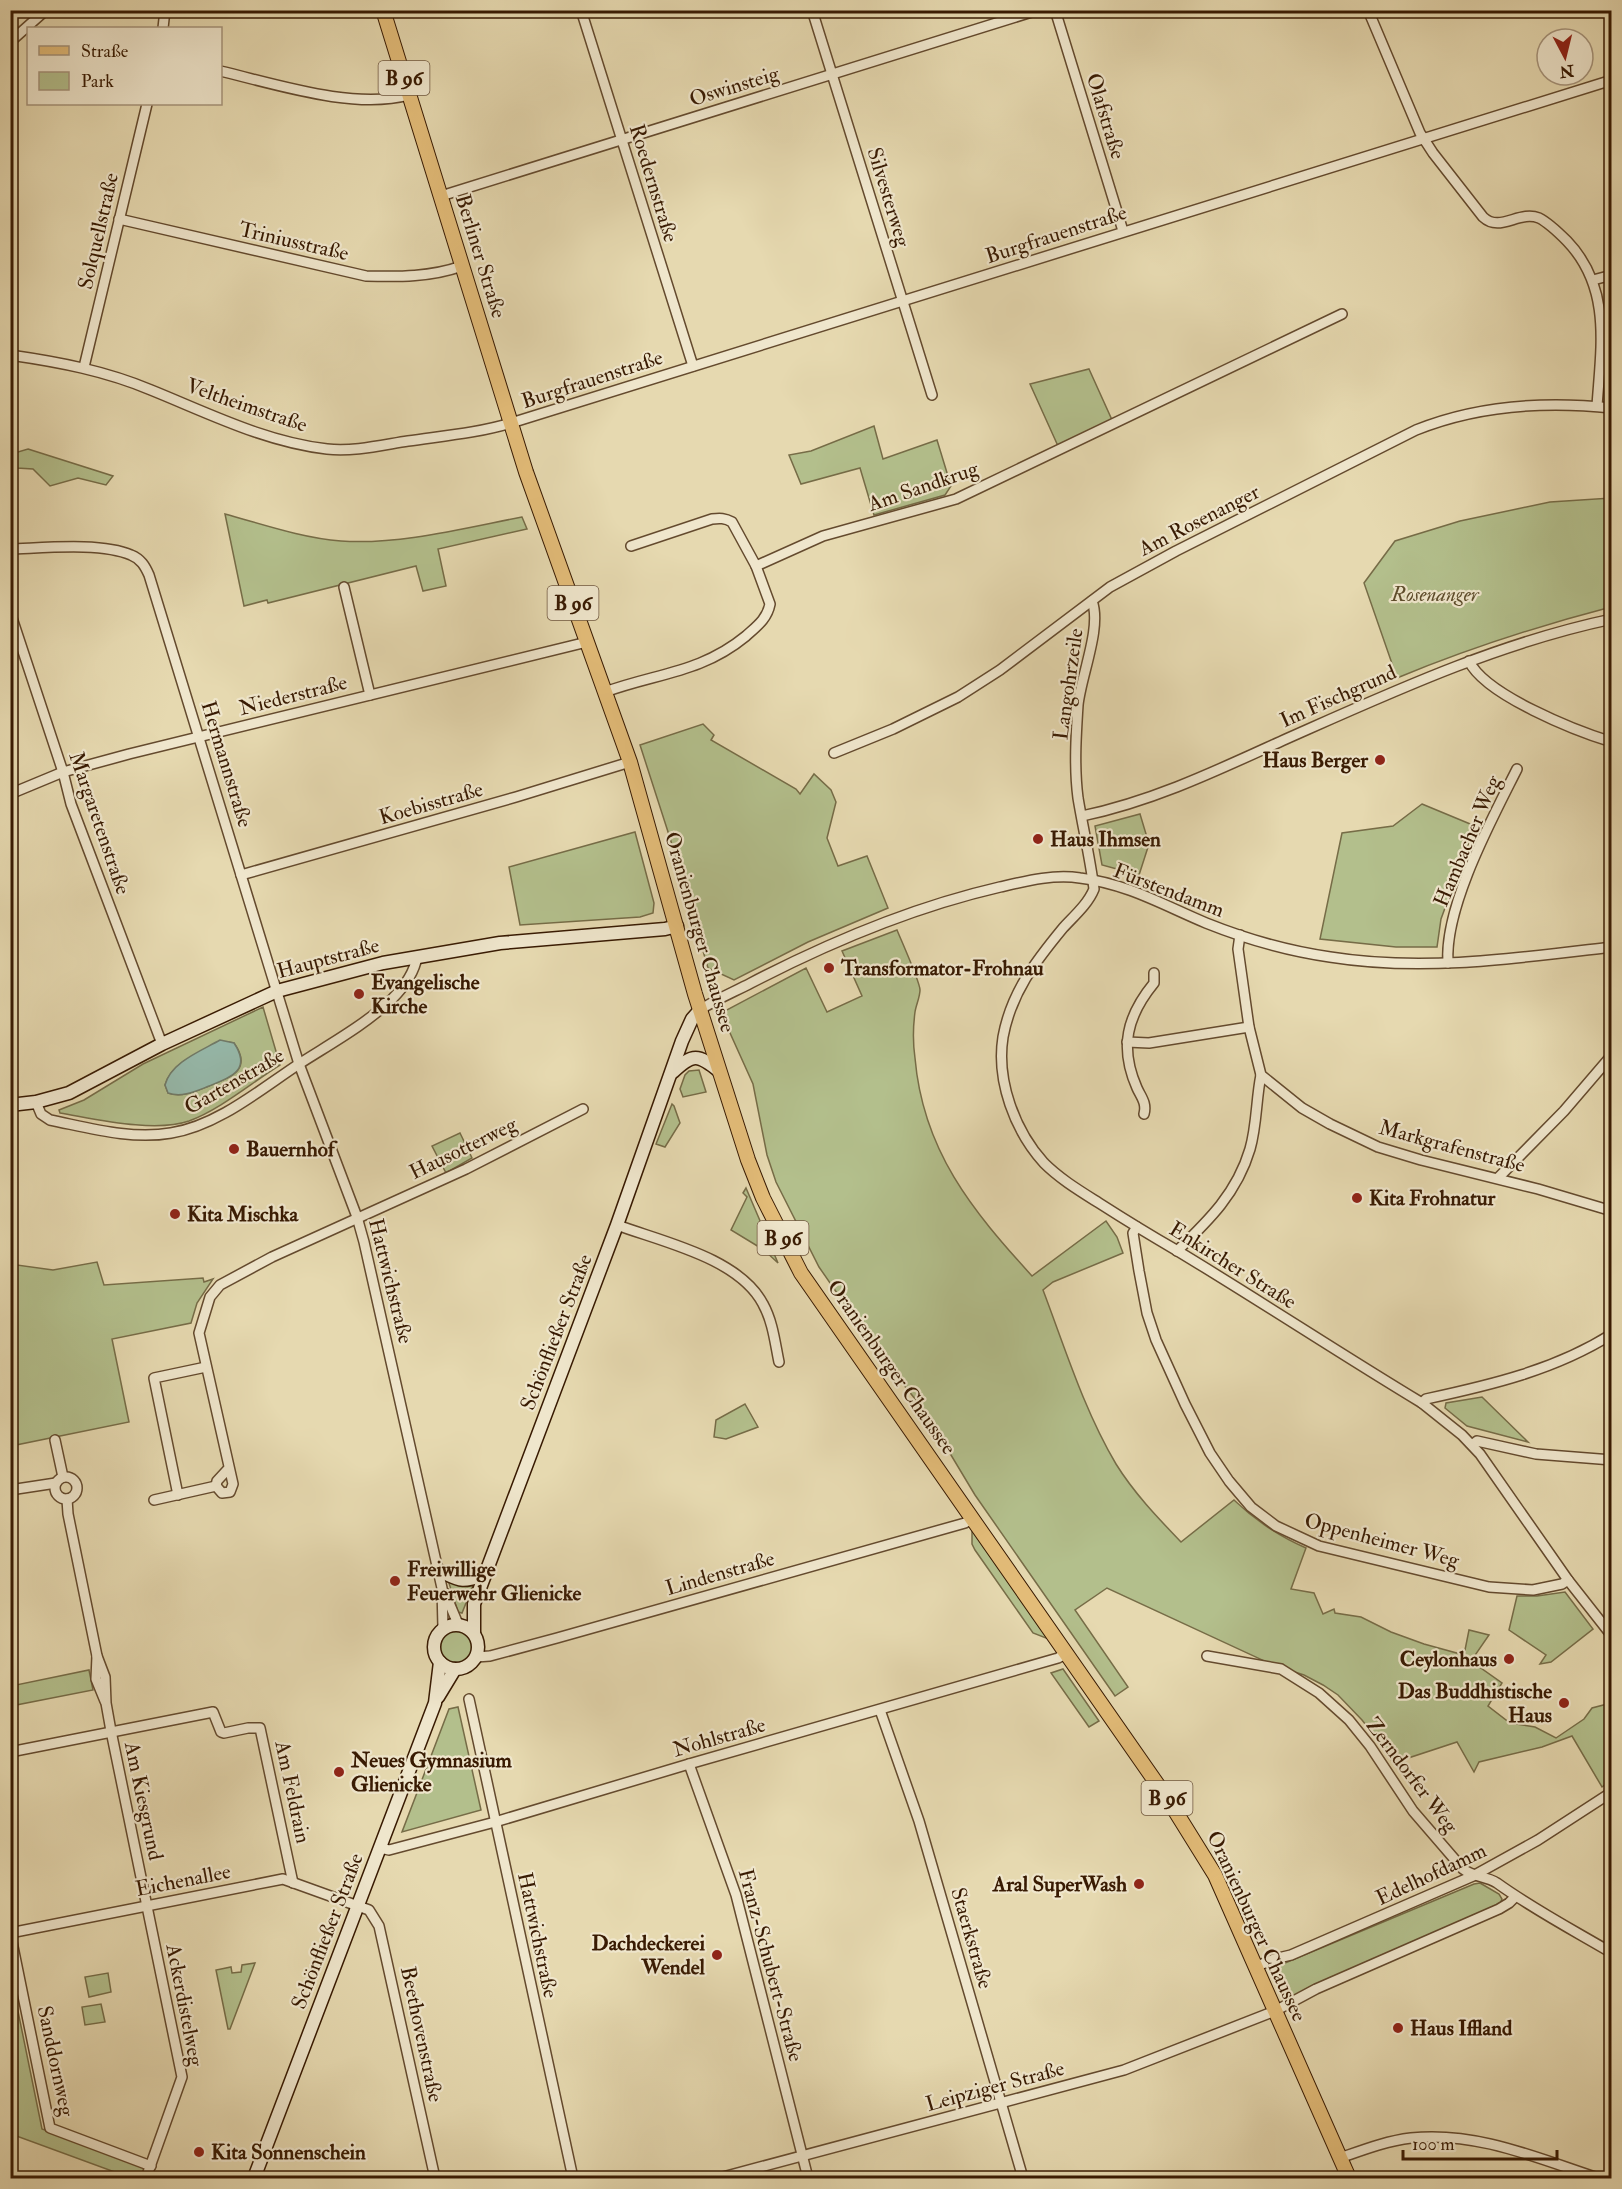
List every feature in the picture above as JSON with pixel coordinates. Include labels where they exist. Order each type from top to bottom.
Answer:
[{"type":"main road","name":"Berliner Straße","points":[[383,10],[541,514]]},
{"type":"main road","name":"Oranienburger Chaussee","points":[[541,514],[630,762],[700,1011],[763,1198],[801,1273],[973,1518],[1206,1858],[1349,2178]]},
{"type":"main road","name":"Hauptstraße","points":[[10,1105],[36,1102],[69,1093],[162,1044],[276,991],[366,967],[500,943],[677,926]]},
{"type":"main road","name":"Schönfließer Straße","points":[[474,1633],[474,1604],[692,1019],[700,1011]]},
{"type":"main road","points":[[672,1072],[686,1060],[695,1057],[706,1060],[719,1071]]},
{"type":"main road","points":[[438,1570],[457,1580],[467,1581],[485,1575]]},
{"type":"main road","name":"Schönfließer Straße","points":[[459,1624],[465,1612],[474,1604]]},
{"type":"main road","points":[[459,1624],[474,1633],[478,1645],[476,1657],[466,1666],[456,1669],[448,1668],[440,1662],[434,1646],[437,1636],[443,1628],[459,1624]]},
{"type":"main road","name":"Schönfließer Straße","points":[[437,1698],[440,1662]]},
{"type":"main road","name":"Schönfließer Straße","points":[[254,2178],[437,1698],[456,1669]]},
{"type":"street","points":[[10,42],[46,10]]},
{"type":"street","points":[[163,27],[165,10]]},
{"type":"street","name":"Roedernstraße","points":[[581,10],[693,366]]},
{"type":"street","name":"Silvesterweg","points":[[812,10],[932,395]]},
{"type":"street","name":"Oswinsteig","points":[[441,196],[1038,10]]},
{"type":"street","name":"Olafstraße","points":[[1055,10],[1123,231]]},
{"type":"street","points":[[1368,10],[1424,140],[1488,221],[1496,224],[1531,216],[1540,219],[1558,232],[1577,251],[1597,291],[1601,322],[1597,406]]},
{"type":"street","points":[[222,71],[343,98],[383,100],[409,95]]},
{"type":"street","name":"Burgfrauenstraße","points":[[511,423],[1611,81]]},
{"type":"street","name":"Solquellstraße","points":[[84,367],[147,105]]},
{"type":"street","name":"Triniusstraße","points":[[119,219],[366,276],[424,275],[462,266]]},
{"type":"street","points":[[1593,280],[1611,275]]},
{"type":"street","name":"Am Sandkrug","points":[[756,566],[823,536],[956,498],[1342,314]]},
{"type":"street","name":"Veltheimstraße","points":[[10,355],[84,367],[150,389],[239,427],[290,443],[329,450],[483,430],[511,423]]},
{"type":"street","name":"Am Rosenanger","points":[[834,753],[904,724],[958,697],[1000,670],[1110,587],[1176,551],[1445,418],[1467,412],[1519,406],[1611,408]]},
{"type":"street","points":[[605,692],[705,663],[729,650],[763,622],[768,612],[769,598],[756,566],[732,522],[721,518],[699,523],[631,546]]},
{"type":"street","name":"Hermannstraße","points":[[10,549],[110,550],[132,555],[144,564],[200,737],[276,991]]},
{"type":"street","points":[[344,587],[370,695]]},
{"type":"street","name":"Langohrzeile","points":[[1092,601],[1096,610],[1095,626],[1079,701],[1076,737],[1077,783],[1093,880]]},
{"type":"street","name":"Margaretenstraße","points":[[10,612],[63,772],[71,804],[162,1044]]},
{"type":"street","name":"Im Fischgrund","points":[[1082,816],[1146,798],[1205,776],[1403,687],[1469,661],[1536,639],[1611,619]]},
{"type":"street","name":"Niederstraße","points":[[10,794],[63,772],[588,642]]},
{"type":"street","points":[[1469,661],[1473,670],[1485,680],[1518,701],[1543,715],[1611,742]]},
{"type":"street","name":"Koebisstraße","points":[[241,875],[516,797],[630,762]]},
{"type":"street","name":"Hambacher Weg","points":[[1448,963],[1447,942],[1462,892],[1490,822],[1517,769]]},
{"type":"street","name":"Fürstendamm","points":[[700,1011],[721,997],[802,957],[867,929],[977,892],[1037,879],[1093,880],[1145,895],[1192,917],[1240,935],[1332,958],[1393,963],[1448,963],[1611,947]]},
{"type":"street","name":"Enkircher Straße","points":[[1093,880],[1092,894],[1031,967],[1020,986],[1006,1022],[1002,1068],[1006,1091],[1014,1115],[1027,1139],[1044,1162],[1069,1184],[1422,1403],[1472,1445],[1500,1481],[1568,1580],[1611,1636]]},
{"type":"street","points":[[1177,1251],[1224,1203],[1239,1176],[1250,1149],[1256,1121],[1261,1075],[1249,1027],[1238,949],[1240,935]]},
{"type":"street","name":"Gartenstraße","points":[[36,1102],[41,1114],[50,1120],[135,1136],[174,1133],[204,1123],[253,1095],[390,1001],[410,978],[417,957]]},
{"type":"street","points":[[1144,1114],[1145,1105],[1132,1076],[1127,1042],[1130,1024],[1138,1003],[1154,983],[1154,973]]},
{"type":"street","name":"Hattwichstraße","points":[[276,991],[299,1064],[357,1217],[442,1588],[443,1628]]},
{"type":"street","points":[[1127,1042],[1149,1043],[1249,1027]]},
{"type":"street","points":[[1498,1178],[1564,1111],[1611,1055]]},
{"type":"street","name":"Markgrafenstraße","points":[[1261,1075],[1302,1108],[1378,1147],[1422,1161],[1498,1178],[1611,1211]]},
{"type":"street","name":"Hausotterweg","points":[[229,1468],[199,1333],[210,1297],[220,1285],[272,1257],[460,1172],[583,1109]]},
{"type":"street","points":[[617,1225],[711,1259],[748,1283],[764,1306],[774,1334],[779,1362]]},
{"type":"street","name":"Oppenheimer Weg","points":[[1137,1227],[1133,1233],[1139,1271],[1147,1313],[1156,1340],[1201,1438],[1229,1481],[1251,1507],[1276,1526],[1319,1545],[1489,1587],[1533,1590],[1562,1584],[1568,1580]]},
{"type":"street","points":[[1422,1403],[1426,1399],[1498,1383],[1546,1367],[1611,1334]]},
{"type":"street","points":[[178,1495],[154,1378],[206,1367]]},
{"type":"street","name":"Am Kiesgrund","points":[[55,1440],[59,1480],[55,1488],[57,1494],[67,1499],[76,1494],[77,1488],[73,1479],[59,1480]]},
{"type":"street","points":[[1472,1445],[1477,1441],[1545,1455],[1611,1460]]},
{"type":"street","points":[[216,1486],[222,1493],[230,1492],[233,1484],[229,1468]]},
{"type":"street","points":[[216,1486],[229,1468]]},
{"type":"street","points":[[10,1490],[59,1480]]},
{"type":"street","points":[[154,1500],[216,1486]]},
{"type":"street","name":"Am Kiesgrund","points":[[67,1499],[68,1514],[97,1656],[105,1677],[106,1703],[111,1731],[147,1905]]},
{"type":"street","name":"Lindenstraße","points":[[476,1657],[490,1656],[557,1638],[965,1523],[973,1518]]},
{"type":"street","name":"Hattwichstraße","points":[[442,1588],[459,1624]]},
{"type":"street","name":"Nohlstraße","points":[[380,1848],[389,1850],[495,1822],[1058,1658],[1066,1653]]},
{"type":"street","name":"Zerndorfer Weg","points":[[1207,1656],[1281,1669],[1319,1693],[1348,1720],[1370,1746],[1409,1806],[1428,1831],[1463,1869],[1473,1876],[1495,1881],[1515,1897],[1611,1953]]},
{"type":"street","name":"Hattwichstraße","points":[[469,1699],[573,2178]]},
{"type":"street","name":"Staerkstraße","points":[[880,1710],[919,1821],[1023,2178]]},
{"type":"street","name":"Am Feldrain","points":[[111,1731],[213,1712],[221,1732],[260,1728],[293,1883]]},
{"type":"street","points":[[10,1752],[111,1731]]},
{"type":"street","name":"Franz-Schubert-Straße","points":[[689,1764],[736,1895],[808,2178]]},
{"type":"street","name":"Edelhofdamm","points":[[1255,1967],[1291,1955],[1473,1876],[1546,1836],[1611,1792]]},
{"type":"street","name":"Eichenallee","points":[[11,1933],[283,1879],[359,1907]]},
{"type":"street","points":[[1275,2011],[1316,1989],[1499,1909],[1515,1897]]},
{"type":"street","name":"Ackerdistelweg","points":[[146,2178],[182,2077],[147,1905]]},
{"type":"street","name":"Beethovenstraße","points":[[359,1907],[369,1910],[380,1926],[435,2178]]},
{"type":"street","name":"Sanddornweg","points":[[11,1933],[50,2128],[151,2166]]},
{"type":"street","name":"Leipziger Straße","points":[[719,2178],[1124,2070],[1275,2011]]},
{"type":"street","points":[[1340,2158],[1399,2140],[1428,2137],[1457,2138],[1500,2145],[1598,2178]]},
{"type":"green space","points":[[1089,369],[1112,420],[1058,446],[1030,384]]},
{"type":"green space","points":[[874,426],[883,459],[937,440],[951,486],[945,495],[874,515],[860,468],[801,484],[789,455],[811,451]]},
{"type":"green space","points":[[28,449],[113,476],[106,485],[78,478],[50,486],[33,469],[17,468],[11,465],[11,454]]},
{"type":"green space","name":"Rosenanger","points":[[1611,498],[1611,607],[1503,639],[1397,678],[1364,583],[1395,541],[1460,521],[1550,502]]},
{"type":"green space","points":[[225,514],[297,534],[341,541],[363,542],[409,538],[522,517],[527,529],[438,549],[446,586],[423,591],[416,566],[268,603],[267,600],[244,606]]},
{"type":"green space","points":[[703,724],[714,735],[711,740],[796,789],[800,794],[814,774],[831,790],[836,802],[827,838],[838,866],[867,856],[888,908],[808,942],[734,980],[708,968],[640,745]]},
{"type":"green space","points":[[1422,804],[1475,826],[1441,919],[1437,947],[1396,947],[1320,939],[1342,833],[1393,826]]},
{"type":"green space","points":[[1140,814],[1149,844],[1139,875],[1102,865],[1095,826]]},
{"type":"green space","points":[[635,832],[654,903],[653,913],[640,917],[520,925],[509,867]]},
{"type":"green space","points":[[897,930],[920,990],[915,1012],[914,1053],[928,1122],[954,1177],[971,1203],[1032,1276],[1106,1221],[1117,1237],[1123,1253],[1053,1282],[1043,1290],[1094,1422],[1130,1485],[1181,1542],[1234,1500],[1268,1527],[1306,1548],[1291,1589],[1314,1593],[1323,1614],[1334,1609],[1335,1613],[1361,1617],[1391,1632],[1464,1655],[1469,1630],[1489,1635],[1471,1661],[1502,1683],[1488,1706],[1510,1723],[1535,1727],[1556,1738],[1584,1719],[1592,1708],[1611,1703],[1611,1780],[1602,1787],[1572,1736],[1542,1747],[1479,1762],[1474,1772],[1457,1742],[1393,1763],[1362,1720],[1338,1695],[1323,1685],[1304,1675],[1273,1665],[1107,1588],[1075,1610],[1128,1687],[1115,1696],[975,1495],[924,1410],[882,1358],[819,1267],[776,1182],[767,1155],[753,1084],[721,1013],[806,968],[827,1012],[862,996],[842,951]]},
{"type":"green space","points":[[263,1007],[280,1065],[213,1110],[189,1121],[159,1126],[125,1124],[60,1113],[59,1110],[84,1100],[143,1064]],"holes":[[[228,1042],[234,1043],[241,1060],[240,1066],[232,1076],[189,1093],[178,1095],[168,1093],[165,1085],[169,1076],[182,1062]]]},
{"type":"green space","points":[[699,1070],[706,1092],[683,1097],[680,1089],[685,1075],[689,1071]]},
{"type":"green space","points":[[672,1104],[680,1123],[665,1147],[656,1144]]},
{"type":"green space","points":[[460,1133],[472,1158],[446,1173],[432,1146]]},
{"type":"green space","points":[[746,1188],[778,1263],[764,1250],[731,1230],[747,1197],[743,1193]]},
{"type":"green space","points":[[97,1262],[104,1285],[203,1278],[204,1282],[213,1279],[197,1303],[191,1323],[112,1339],[129,1422],[11,1446],[10,1264],[53,1270]]},
{"type":"green space","points":[[1482,1397],[1528,1442],[1467,1426],[1445,1408],[1446,1403]]},
{"type":"green space","points":[[745,1404],[758,1427],[726,1439],[714,1437],[716,1420]]},
{"type":"green space","points":[[972,1531],[979,1535],[1051,1640],[1033,1633],[975,1550],[972,1544]]},
{"type":"green space","points":[[448,1580],[474,1583],[462,1613],[458,1612]]},
{"type":"green space","points":[[1565,1592],[1593,1629],[1551,1662],[1540,1664],[1546,1655],[1509,1630],[1517,1596]]},
{"type":"green space","points":[[456,1630],[468,1635],[473,1647],[468,1659],[456,1664],[444,1659],[439,1647],[444,1635]]},
{"type":"green space","points":[[1063,1669],[1099,1721],[1089,1727],[1051,1673]]},
{"type":"green space","points":[[89,1670],[93,1690],[11,1706],[11,1686]]},
{"type":"green space","points":[[458,1707],[481,1810],[402,1832],[449,1709]]},
{"type":"green space","points":[[1480,1883],[1499,1894],[1502,1899],[1500,1904],[1287,1999],[1273,1968]]},
{"type":"green space","points":[[255,1963],[230,2029],[228,2029],[216,1970],[231,1967],[232,1973],[241,1972],[242,1965]]},
{"type":"green space","points":[[10,1972],[42,2129],[145,2167],[141,2178],[131,2178],[11,2134]]},
{"type":"green space","points":[[108,1973],[111,1992],[89,1997],[85,1977]]},
{"type":"green space","points":[[101,2004],[105,2022],[85,2025],[82,2007]]},
{"type":"shaded area","points":[[220,1040],[234,1043],[239,1052],[241,1060],[236,1071],[225,1079],[194,1092],[178,1095],[168,1093],[165,1085],[173,1070],[188,1058]]},
{"type":"place","name":"Haus Berger","points":[[1380,760]]},
{"type":"place","name":"Haus Ihmsen","points":[[1038,839]]},
{"type":"place","name":"Transformator-Frohnau","points":[[829,968]]},
{"type":"place","name":"Evangelische Kirche","points":[[359,994]]},
{"type":"place","name":"Bauernhof","points":[[234,1149]]},
{"type":"place","name":"Kita Frohnatur","points":[[1357,1198]]},
{"type":"place","name":"Kita Mischka","points":[[175,1214]]},
{"type":"place","name":"Freiwillige Feuerwehr Glienicke","points":[[395,1581]]},
{"type":"place","name":"Ceylonhaus","points":[[1509,1659]]},
{"type":"place","name":"Das Buddhistische Haus","points":[[1564,1703]]},
{"type":"place","name":"Neues Gymnasium Glienicke","points":[[339,1772]]},
{"type":"place","name":"Aral SuperWash","points":[[1139,1884]]},
{"type":"place","name":"Dachdeckerei Wendel","points":[[717,1955]]},
{"type":"place","name":"Haus Iffland","points":[[1398,2028]]},
{"type":"place","name":"Kita Sonnenschein","points":[[199,2152]]}]
